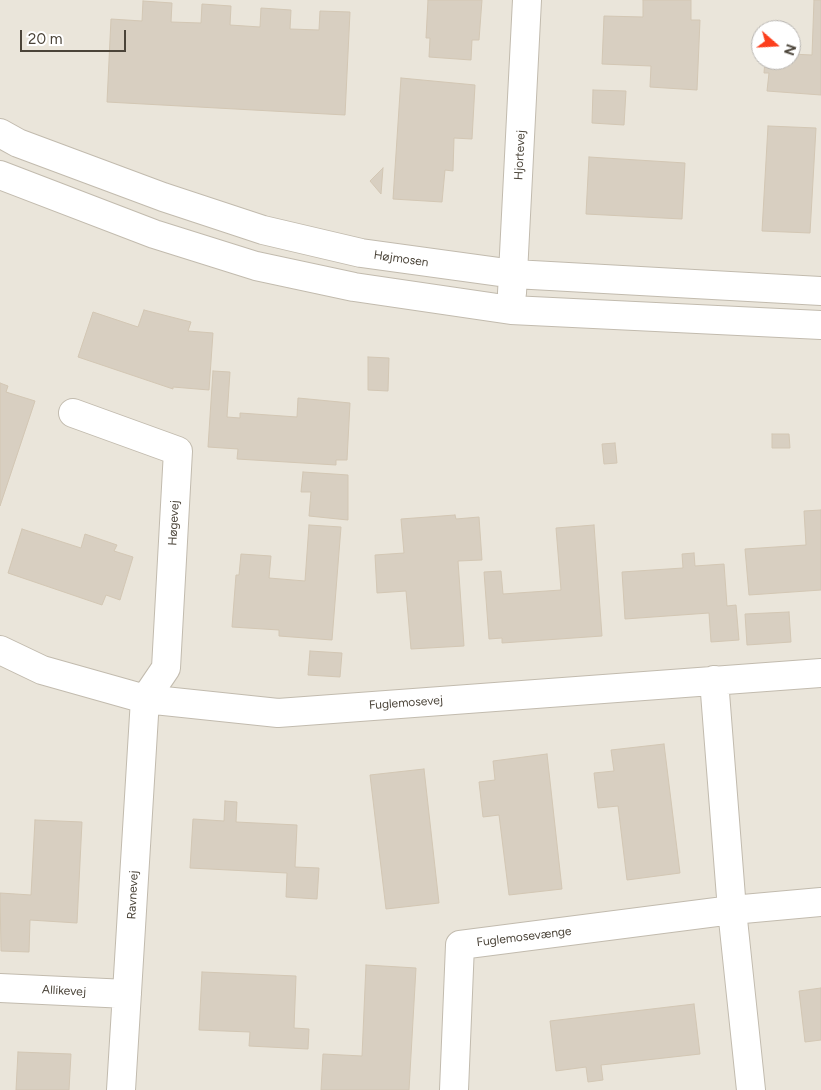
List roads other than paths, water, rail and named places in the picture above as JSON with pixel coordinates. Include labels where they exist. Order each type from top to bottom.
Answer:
[{"type":"street","name":"Hjortevej","points":[[511,310],[527,0]]},
{"type":"street","name":"Højmosen","points":[[9,138],[164,197],[262,230],[361,253],[514,274],[821,291]]},
{"type":"street","points":[[9,138],[0,175],[154,234],[256,266],[354,287],[511,310],[821,325]]},
{"type":"street","name":"Høgevej","points":[[73,413],[178,451],[166,668],[145,699]]},
{"type":"street","name":"Fuglemosevej","points":[[0,650],[42,670],[145,699],[278,713],[821,673]]},
{"type":"street","points":[[714,680],[732,910],[751,1090]]},
{"type":"street","name":"Ravnevej","points":[[121,1090],[145,699]]},
{"type":"street","name":"Fuglemosevænge","points":[[454,1090],[460,945],[732,910],[821,902]]},
{"type":"street","name":"Allikevej","points":[[0,988],[127,994]]}]
